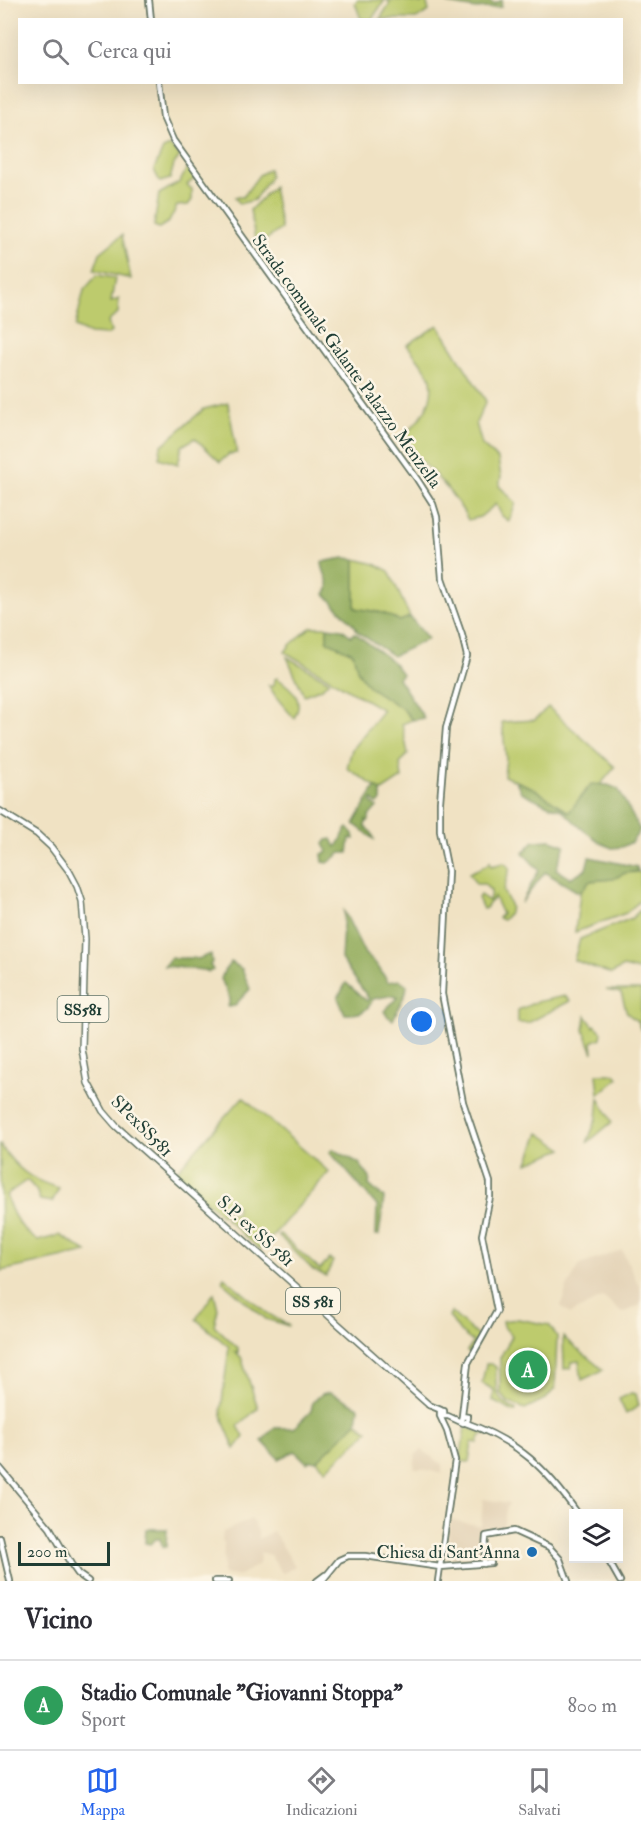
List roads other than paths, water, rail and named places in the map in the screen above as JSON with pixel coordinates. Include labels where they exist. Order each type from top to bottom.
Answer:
[{"type":"main road","name":"SPexSS581","points":[[0,811],[37,834],[51,847],[77,886],[82,902],[86,939],[82,1049],[88,1083],[95,1100],[116,1126],[197,1198]]},
{"type":"main road","name":"S.P. ex SS 581","points":[[197,1198],[429,1405]]},
{"type":"street","points":[[148,0],[151,18]]},
{"type":"street","name":"Strada comunale Galante Palazzo Menzella","points":[[159,84],[163,117],[173,140],[417,479],[433,504],[438,517],[442,578],[467,656],[446,728],[440,802],[440,831],[448,871],[442,994],[463,1102],[490,1182],[490,1197],[482,1239],[497,1311],[468,1363],[464,1419]]},
{"type":"street","points":[[429,1405],[442,1414],[464,1419],[507,1441],[532,1459],[554,1482],[574,1509]]},
{"type":"street","points":[[438,1581],[455,1461],[442,1414]]},
{"type":"street","points":[[0,1468],[50,1528],[70,1564],[88,1581]]},
{"type":"street","points":[[484,1564],[486,1536],[514,1531],[549,1547],[560,1559],[568,1581]]},
{"type":"street","points":[[0,1538],[10,1581]]},
{"type":"street","points":[[317,1581],[349,1553],[440,1567],[491,1563]]},
{"type":"street","points":[[610,1563],[620,1581]]},
{"type":"street","points":[[322,1581],[327,1573]]},
{"type":"street","points":[[215,1581],[229,1581]]},
{"type":"place","name":"Stadio Comunale \"Giovanni Stoppa\"","points":[[528,1370]]},
{"type":"place","name":"Chiesa di Sant'Anna","points":[[532,1552]]}]
